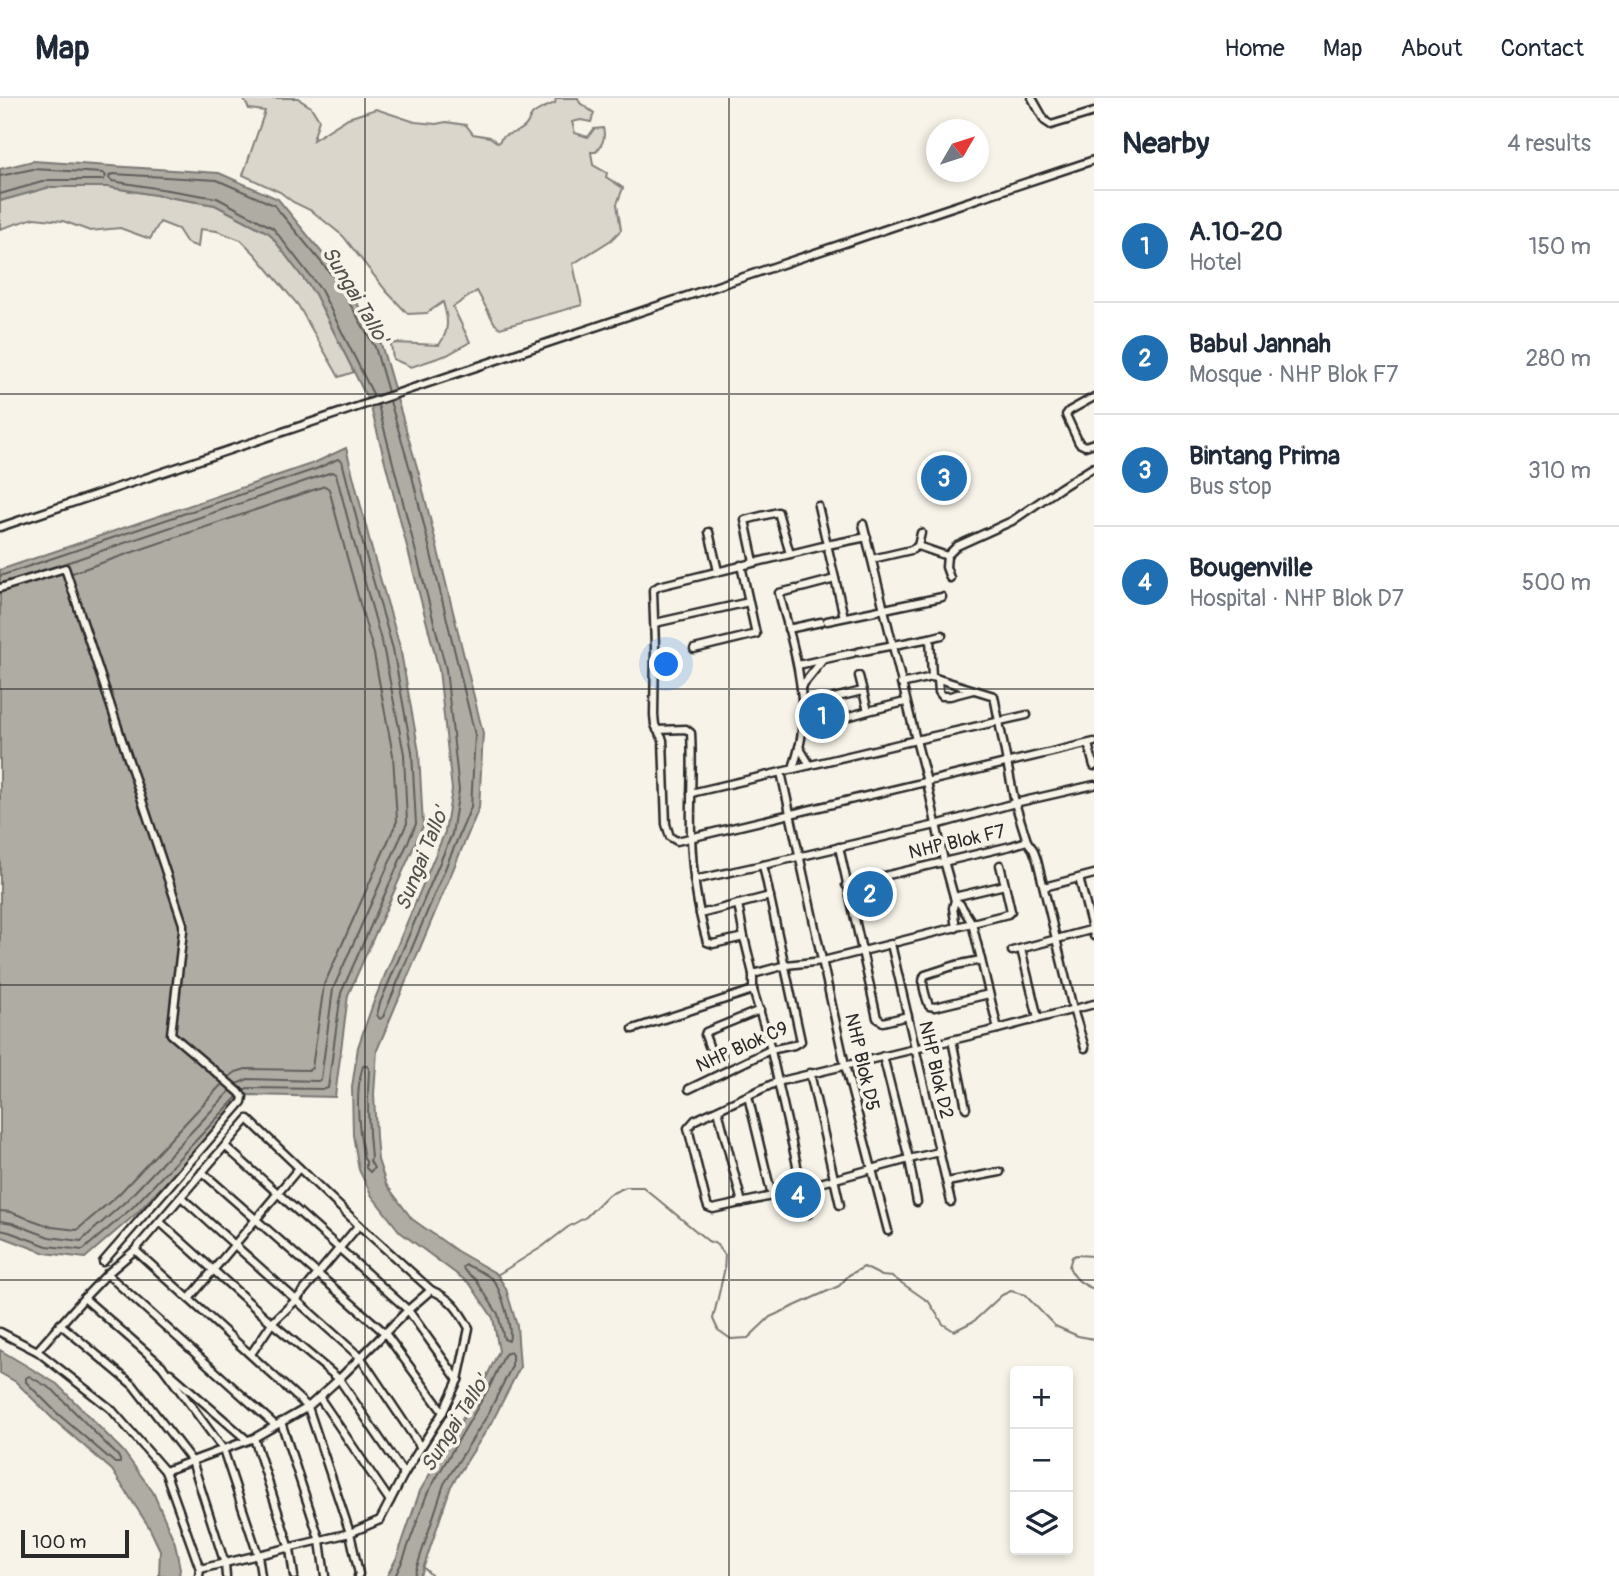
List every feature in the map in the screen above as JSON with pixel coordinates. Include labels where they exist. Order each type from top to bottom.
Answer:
[{"type":"street","points":[[1032,98],[1045,121],[1051,125],[1094,112]]},
{"type":"street","points":[[0,527],[1094,160]]},
{"type":"street","points":[[1094,397],[1066,415],[1079,443],[1085,446],[1094,443]]},
{"type":"street","points":[[950,578],[946,567],[947,556],[962,542],[1022,516],[1053,492],[1094,467]]},
{"type":"street","points":[[817,506],[844,617]]},
{"type":"street","points":[[754,562],[745,520],[778,512],[790,554]]},
{"type":"street","points":[[863,524],[954,898],[956,928]]},
{"type":"street","points":[[709,532],[718,571]]},
{"type":"street","points":[[872,559],[911,550],[918,546],[921,533]]},
{"type":"street","points":[[867,537],[741,565],[655,588],[652,592],[655,622],[654,715],[663,744],[664,804],[670,837],[677,841],[691,838],[1091,743],[1094,766]]},
{"type":"street","points":[[918,546],[947,556]]},
{"type":"street","points":[[694,649],[759,633],[741,565]]},
{"type":"street","points":[[0,588],[65,568],[183,923],[171,1034],[243,1097],[242,1102],[103,1262]]},
{"type":"street","points":[[793,768],[802,731],[801,687],[779,593],[835,579]]},
{"type":"street","points":[[788,629],[942,597]]},
{"type":"street","points":[[655,622],[749,602]]},
{"type":"street","points":[[798,665],[942,635]]},
{"type":"street","points":[[930,638],[935,678],[942,696],[975,689]]},
{"type":"street","points":[[801,687],[822,661]]},
{"type":"street","points":[[859,676],[868,711]]},
{"type":"street","points":[[901,684],[935,678],[994,696],[1015,803],[1027,841]]},
{"type":"street","points":[[862,691],[834,698],[831,701],[834,717],[840,719],[905,702]]},
{"type":"street","points":[[691,793],[1027,715]]},
{"type":"street","points":[[657,730],[686,729],[691,733],[693,877],[709,944],[744,937]]},
{"type":"street","points":[[799,747],[810,765]]},
{"type":"street","name":"NHP Blok D5","points":[[781,772],[845,1065],[888,1231]]},
{"type":"street","points":[[693,877],[763,865],[1094,785]]},
{"type":"street","name":"NHP Blok F7","points":[[846,885],[1027,841],[1034,849],[1073,1009],[1086,1048]]},
{"type":"street","points":[[839,847],[877,1018],[883,1022],[908,1016]]},
{"type":"street","points":[[763,865],[786,965]]},
{"type":"street","points":[[753,974],[786,965],[823,961],[1010,913],[1000,865]]},
{"type":"street","points":[[1044,887],[1094,874]]},
{"type":"street","points":[[1012,951],[1093,931],[1079,878]]},
{"type":"street","points":[[954,898],[1004,885]]},
{"type":"street","points":[[700,914],[770,896]]},
{"type":"street","points":[[954,898],[972,923],[998,1029]]},
{"type":"street","points":[[738,904],[753,974],[753,990],[778,1082],[808,1214]]},
{"type":"street","name":"NHP Blok D2","points":[[894,943],[915,1049],[951,1202]]},
{"type":"street","points":[[1021,949],[1038,1018]]},
{"type":"street","points":[[981,960],[956,965],[925,975],[922,979],[929,1006],[989,995]]},
{"type":"street","name":"NHP Blok C9","points":[[689,1088],[770,1050],[801,1041],[786,965]]},
{"type":"street","points":[[633,1030],[753,990]]},
{"type":"street","points":[[939,1152],[713,1209],[708,1207],[706,1201],[688,1128],[695,1120],[778,1082],[1094,1004]]},
{"type":"street","points":[[709,1046],[706,1032],[760,1010]]},
{"type":"street","points":[[951,1040],[967,1108]]},
{"type":"street","points":[[883,1056],[917,1202]]},
{"type":"street","points":[[810,1073],[840,1205]]},
{"type":"street","points":[[748,1097],[772,1196]]},
{"type":"street","points":[[718,1110],[742,1203]]},
{"type":"street","points":[[0,1332],[37,1351],[111,1409],[164,1471],[200,1572],[350,1533],[380,1520],[420,1446],[443,1412],[458,1380],[469,1328],[457,1308],[445,1296],[431,1290],[248,1119],[133,1252],[107,1274],[37,1351]]},
{"type":"street","points":[[225,1146],[408,1310],[458,1380]]},
{"type":"street","points":[[189,1299],[299,1168]]},
{"type":"street","points":[[202,1172],[385,1333],[443,1412]]},
{"type":"street","points":[[947,1182],[1000,1172]]},
{"type":"street","points":[[181,1197],[361,1358],[420,1446]]},
{"type":"street","points":[[160,1222],[339,1379],[404,1474]]},
{"type":"street","points":[[251,1354],[272,1323],[296,1300],[359,1225]]},
{"type":"street","points":[[120,1244],[189,1299],[308,1407],[350,1533],[358,1576]]},
{"type":"street","points":[[107,1274],[278,1423],[320,1541],[325,1576]]},
{"type":"street","points":[[164,1471],[251,1439],[308,1407],[431,1290]]},
{"type":"street","points":[[84,1298],[251,1439],[290,1549],[294,1576]]},
{"type":"street","points":[[60,1324],[133,1385],[192,1461],[225,1564],[225,1576]]},
{"type":"street","points":[[161,1365],[223,1449],[258,1555],[261,1576]]},
{"type":"street","points":[[319,1397],[390,1501]]},
{"type":"shaded area","points":[[243,98],[299,98],[311,107],[319,120],[313,140],[348,118],[376,109],[415,122],[466,125],[473,134],[490,137],[498,143],[504,136],[525,127],[533,114],[555,103],[556,98],[578,98],[580,103],[594,113],[591,122],[572,122],[575,133],[588,137],[594,129],[603,128],[602,144],[596,152],[591,152],[593,165],[607,173],[606,177],[623,188],[617,204],[621,230],[611,240],[573,264],[582,305],[500,328],[495,324],[477,291],[453,307],[470,342],[447,355],[411,367],[393,359],[391,344],[439,345],[447,324],[443,302],[427,313],[408,314],[343,236],[312,211],[243,175],[265,111],[249,109]]},
{"type":"shaded area","points":[[50,187],[108,187],[215,205],[269,233],[315,294],[354,372],[339,377],[298,305],[241,240],[217,231],[200,229],[198,247],[187,243],[178,229],[160,222],[150,239],[120,228],[90,231],[63,221],[34,218],[0,229],[0,201]]},
{"type":"water","points":[[33,161],[219,173],[278,199],[341,276],[381,344],[419,474],[483,733],[479,808],[377,1050],[374,1094],[378,1160],[386,1184],[412,1219],[457,1251],[497,1274],[506,1289],[517,1326],[520,1367],[493,1420],[451,1486],[419,1576],[387,1576],[397,1557],[420,1491],[484,1382],[499,1351],[493,1318],[470,1284],[400,1232],[372,1196],[359,1170],[353,1135],[352,1087],[358,1047],[374,1001],[445,832],[452,790],[439,670],[370,404],[315,294],[269,233],[215,205],[108,187],[50,187],[0,201],[0,169]]},
{"type":"water","points":[[346,448],[400,647],[419,752],[423,826],[348,995],[335,1097],[248,1095],[137,1213],[85,1258],[45,1253],[0,1236],[0,570],[314,463]]},
{"type":"water","points":[[0,1350],[57,1384],[123,1451],[153,1492],[175,1543],[179,1576],[159,1576],[160,1550],[149,1527],[112,1470],[53,1419],[16,1382],[0,1373]]},
{"type":"waterway","points":[[497,1275],[586,1217],[608,1195],[626,1187],[643,1187],[708,1241],[716,1244],[725,1255],[724,1272],[713,1319],[718,1330],[731,1339],[748,1338],[770,1317],[839,1286],[849,1275],[864,1267],[882,1276],[893,1277],[929,1302],[943,1324],[954,1331],[974,1321],[1002,1295],[1011,1291],[1025,1295],[1055,1326],[1078,1336],[1094,1339]]},
{"type":"waterway","points":[[1094,1256],[1076,1255],[1072,1257],[1069,1267],[1079,1281],[1094,1289]]},
{"type":"waterway","points":[[423,1567],[432,1576]]},
{"type":"place","name":"Bintang Prima","points":[[944,478]]},
{"type":"place","name":"A.10-20","points":[[822,716]]},
{"type":"place","name":"Babul Jannah","points":[[870,894]]},
{"type":"place","name":"Bougenville","points":[[798,1195]]},
{"type":"water label","name":"Sungai Tallo'","points":[[355,295]]},
{"type":"water label","name":"Sungai Tallo'","points":[[422,859]]},
{"type":"water label","name":"Sungai Tallo'","points":[[455,1424]]}]
